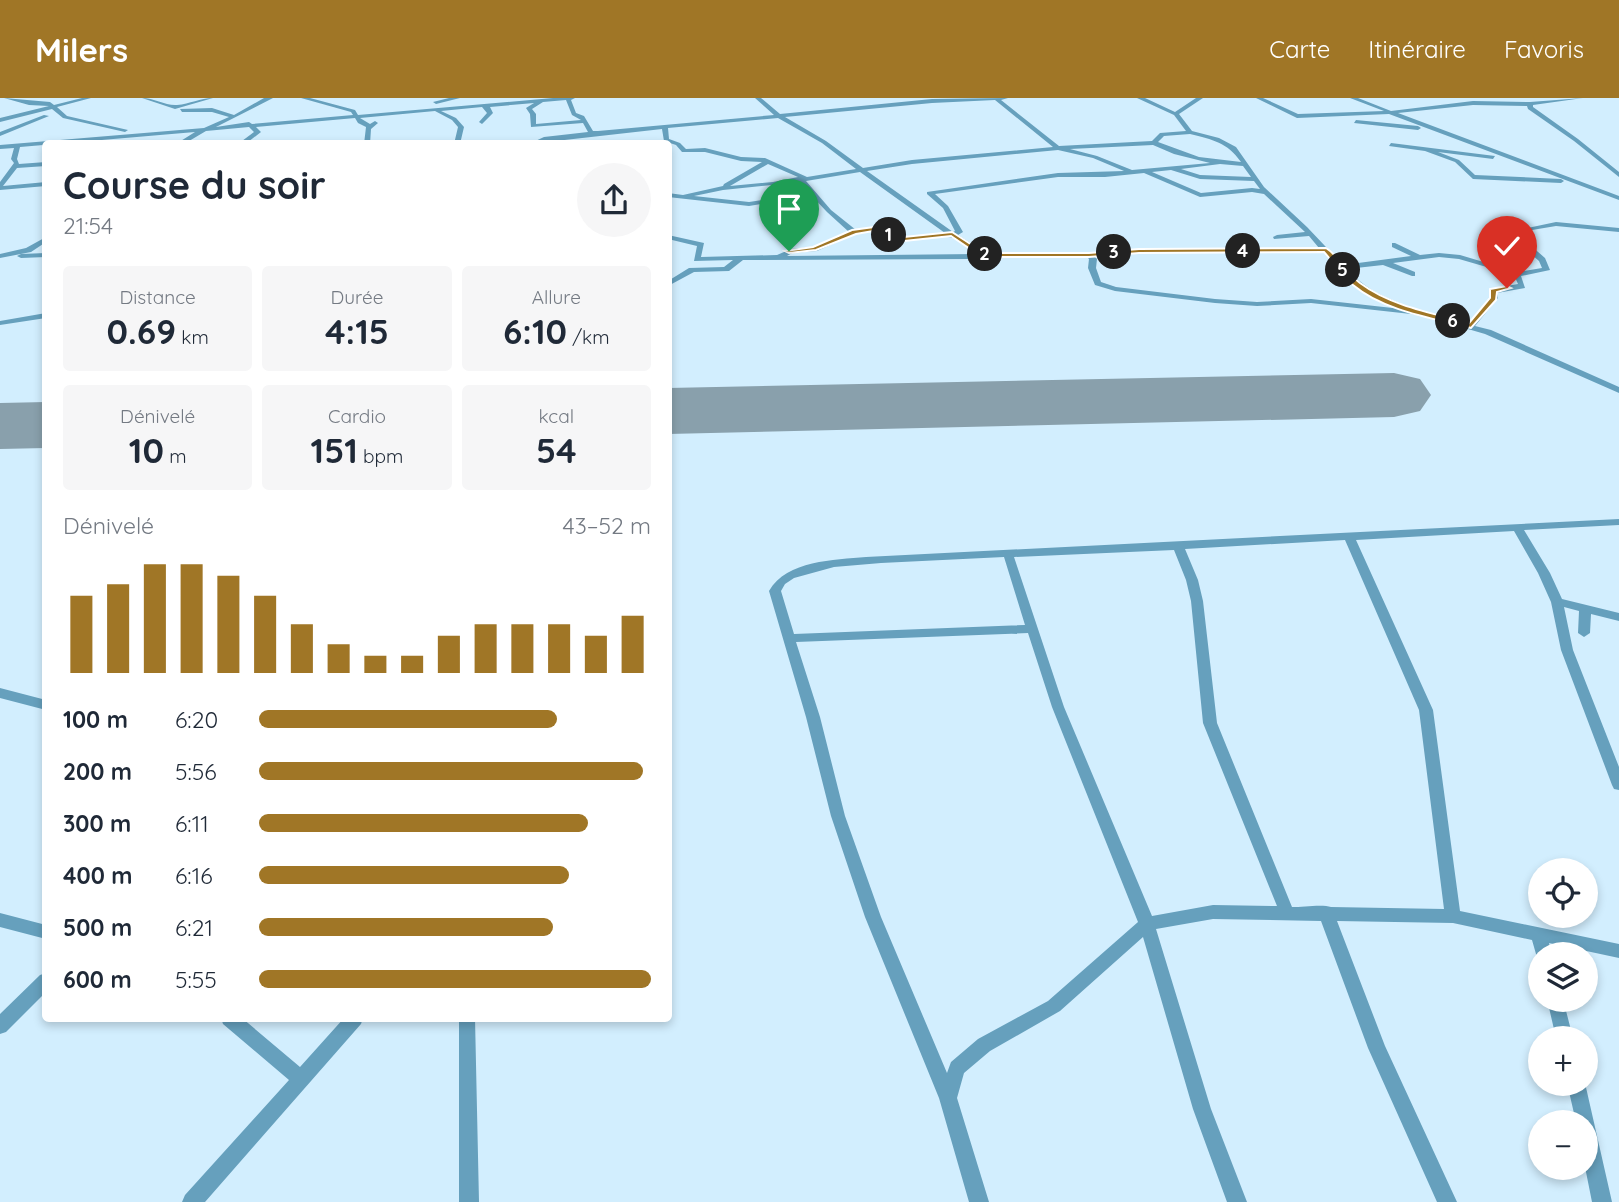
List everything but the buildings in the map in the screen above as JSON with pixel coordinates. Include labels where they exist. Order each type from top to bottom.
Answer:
[{"type":"street","points":[[7,98],[29,103],[48,103],[65,117],[125,130]]},
{"type":"street","points":[[0,134],[88,98]]},
{"type":"street","points":[[145,98],[182,110],[219,113],[232,117],[258,132],[246,140]]},
{"type":"street","points":[[177,107],[210,98]]},
{"type":"street","points":[[186,140],[270,98]]},
{"type":"street","points":[[304,98],[320,100],[353,111],[359,116],[361,123],[369,126]]},
{"type":"street","points":[[320,100],[330,98]]},
{"type":"street","points":[[436,106],[457,98]]},
{"type":"street","points":[[454,119],[500,102],[570,98],[572,111],[582,117],[588,130],[598,133]]},
{"type":"street","points":[[758,98],[779,116],[824,142],[980,255]]},
{"type":"street","points":[[542,140],[976,98],[1005,98]]},
{"type":"street","points":[[1140,98],[1175,114],[1190,132]]},
{"type":"street","points":[[1175,114],[1200,98]]},
{"type":"street","points":[[1259,98],[1292,115],[1434,129]]},
{"type":"street","points":[[1353,98],[1619,198]]},
{"type":"street","points":[[1321,117],[1391,113],[1473,103],[1530,106],[1580,98]]},
{"type":"street","points":[[997,99],[1058,148],[1095,157],[1200,195],[1252,190],[1266,192]]},
{"type":"street","points":[[545,100],[529,108],[534,114],[533,126],[584,121]]},
{"type":"street","points":[[219,113],[255,104]]},
{"type":"street","points":[[436,106],[438,113],[454,119],[461,128],[458,140]]},
{"type":"street","points":[[88,140],[376,115],[436,106],[486,107]]},
{"type":"street","points":[[1530,106],[1619,175]]},
{"type":"street","points":[[482,122],[490,113],[486,107]]},
{"type":"street","points":[[0,120],[59,110]]},
{"type":"street","points":[[367,140],[369,126],[374,123],[376,115]]},
{"type":"street","points":[[1376,124],[1403,129],[1439,152]]},
{"type":"street","points":[[664,127],[666,140]]},
{"type":"street","points":[[1154,143],[1162,134],[1190,132],[1231,145],[1266,192],[1326,250],[1354,282],[1372,295],[1421,313],[1471,326],[1619,390]]},
{"type":"street","points":[[0,134],[15,139],[19,146],[16,166],[0,187]]},
{"type":"street","points":[[672,142],[684,151],[705,150],[741,159],[765,160],[802,178],[813,194],[854,232]]},
{"type":"street","points":[[672,195],[689,196],[723,188],[859,168],[1058,148],[1154,143],[1177,153],[1217,164]]},
{"type":"street","points":[[0,147],[42,144]]},
{"type":"street","points":[[1391,145],[1514,160]]},
{"type":"street","points":[[1428,151],[1457,161],[1473,177],[1578,183]]},
{"type":"street","points":[[723,188],[732,180],[760,169],[765,160]]},
{"type":"street","points":[[16,166],[42,164]]},
{"type":"street","points":[[778,257],[791,251],[822,246],[854,232],[877,229],[892,237],[904,239],[959,232],[951,213],[943,203],[925,193],[1058,175],[1247,164]]},
{"type":"street","points":[[1167,167],[1200,177],[1255,179]]},
{"type":"street","points":[[0,187],[42,184]]},
{"type":"street","points":[[689,196],[702,201],[749,204],[813,194]]},
{"type":"street","points":[[901,197],[912,196]]},
{"type":"street","points":[[1526,229],[1556,224],[1619,230]]},
{"type":"street","points":[[1277,237],[1309,234]]},
{"type":"street","points":[[672,238],[701,245],[697,259],[1326,250]]},
{"type":"street","points":[[0,256],[28,250],[42,241]]},
{"type":"street","points":[[1395,245],[1420,258]]},
{"type":"street","points":[[1341,268],[1439,255],[1460,257],[1517,274],[1546,270],[1542,260],[1527,247]]},
{"type":"street","points":[[0,256],[42,254]]},
{"type":"street","points":[[1089,255],[1093,259],[1092,268],[1098,283],[1110,289],[1215,302],[1257,304],[1311,301],[1421,313]]},
{"type":"street","points":[[672,281],[690,270],[726,270],[741,258]]},
{"type":"street","points":[[1383,262],[1412,274]]},
{"type":"street","points":[[1471,326],[1494,298],[1493,291],[1522,286],[1517,274]]},
{"type":"street","points":[[0,323],[42,316]]},
{"type":"street","points":[[979,1202],[948,1098],[873,917],[842,828],[813,717],[775,591],[780,581],[802,572],[845,562],[1619,522]]},
{"type":"street","points":[[1517,527],[1544,573],[1557,602],[1567,650],[1619,785]]},
{"type":"street","points":[[1349,536],[1426,710],[1453,916]]},
{"type":"street","points":[[1178,546],[1192,580],[1197,601],[1210,723],[1287,913]]},
{"type":"street","points":[[1009,554],[1058,707],[1147,923],[1202,1109],[1237,1202]]},
{"type":"street","points":[[1557,602],[1619,617]]},
{"type":"street","points":[[1584,633],[1585,609]]},
{"type":"street","points":[[789,638],[1032,629]]},
{"type":"street","points":[[0,693],[42,704]]},
{"type":"street","points":[[948,1098],[957,1068],[984,1045],[1054,1006],[1147,923],[1213,912],[1453,916],[1619,951]]},
{"type":"street","points":[[1326,912],[1377,1048],[1447,1202]]},
{"type":"street","points":[[0,920],[42,931]]},
{"type":"street","points":[[1539,935],[1541,942]]},
{"type":"street","points":[[0,1026],[42,984]]},
{"type":"street","points":[[234,1022],[301,1079]]},
{"type":"street","points":[[192,1202],[351,1022]]},
{"type":"street","points":[[467,1022],[469,1202]]},
{"type":"street","points":[[1597,1180],[1602,1202]]},
{"type":"runway","points":[[672,411],[1394,395]]},
{"type":"runway","points":[[0,426],[42,425]]},
{"type":"route","points":[[789,251],[814,249],[854,232],[874,229],[904,239],[952,234],[981,253],[990,255],[1326,250],[1354,282],[1372,295],[1421,313],[1471,326],[1486,304],[1494,298],[1493,291],[1507,288]]}]
